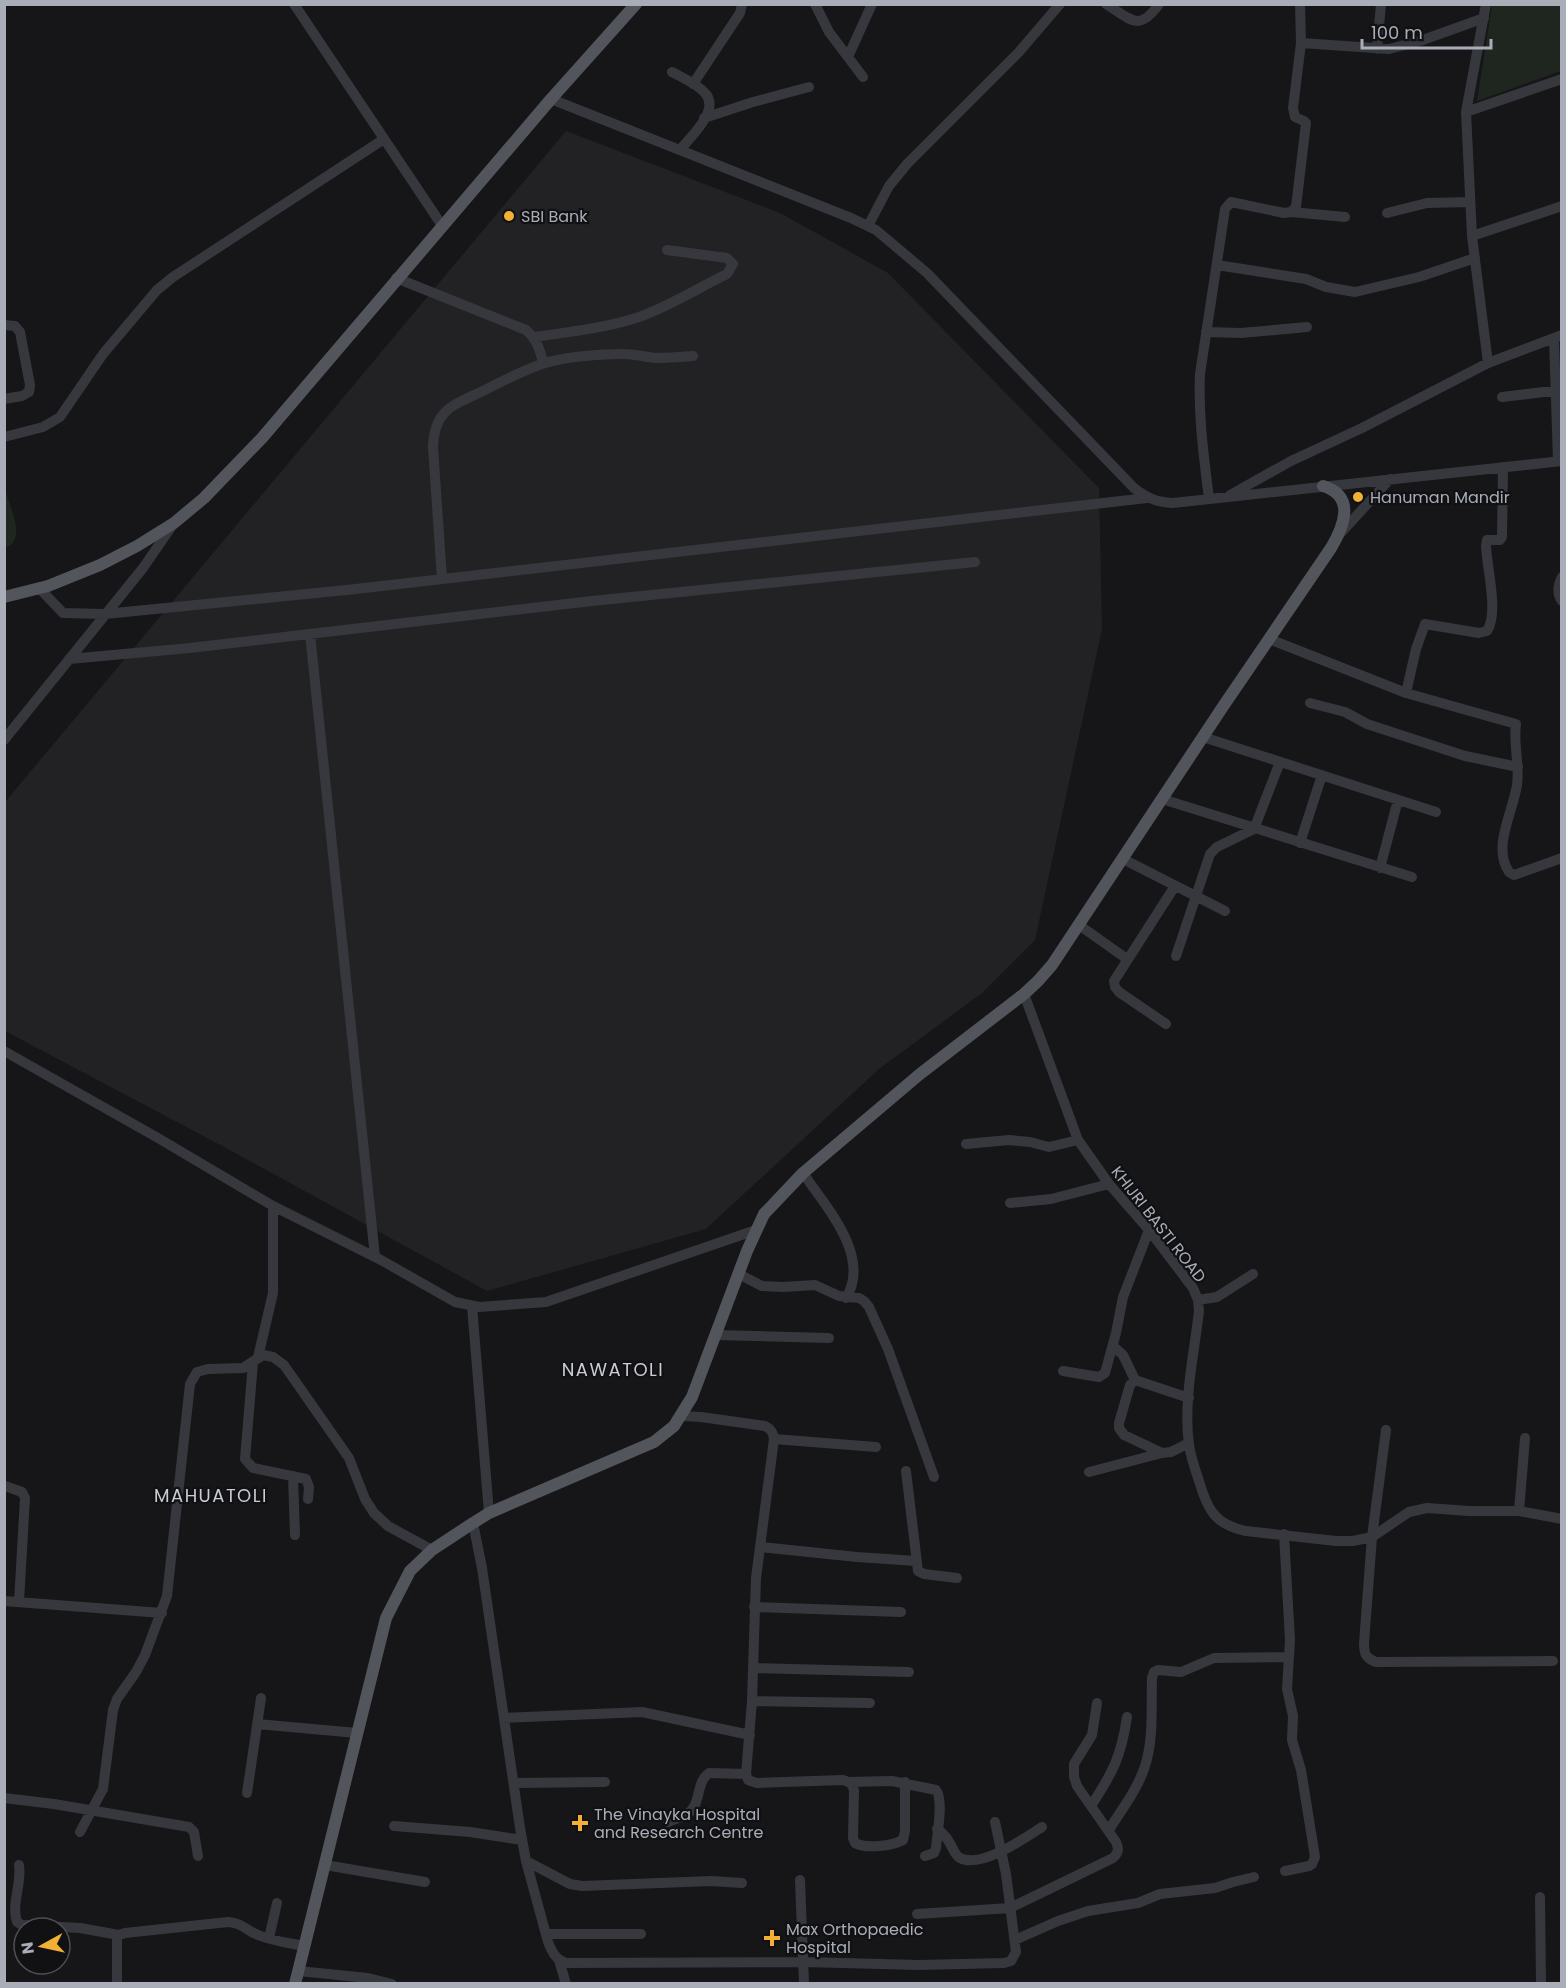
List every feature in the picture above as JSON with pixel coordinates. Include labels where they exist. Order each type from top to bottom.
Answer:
[{"type":"main road","points":[[4,597],[71,578],[100,565],[174,523],[204,498],[262,438],[396,278],[636,4]]},
{"type":"main road","points":[[294,1983],[386,1618],[410,1571],[432,1550],[489,1513],[654,1442],[670,1431],[682,1416],[692,1397],[764,1214],[803,1173],[920,1074],[1024,994],[1052,965],[1339,535],[1343,523],[1344,505],[1336,491],[1323,486]]},
{"type":"street","points":[[294,4],[443,227]]},
{"type":"street","points":[[693,84],[740,13],[742,4]]},
{"type":"street","points":[[815,4],[829,32],[863,77]]},
{"type":"street","points":[[848,57],[872,4]]},
{"type":"street","points":[[868,226],[889,186],[907,164],[1019,52],[1060,4]]},
{"type":"street","points":[[1106,4],[1139,22],[1146,20],[1159,4]]},
{"type":"street","points":[[1291,212],[1297,202],[1306,123],[1295,117],[1293,108],[1301,43],[1300,4]]},
{"type":"street","points":[[1377,49],[1381,4]]},
{"type":"street","points":[[1486,4],[1466,112],[1472,236],[1488,363]]},
{"type":"street","points":[[1301,43],[1393,49],[1484,18]]},
{"type":"street","points":[[672,72],[708,95],[710,102],[709,110],[704,118],[680,150]]},
{"type":"street","points":[[1466,112],[1562,79]]},
{"type":"street","points":[[704,118],[809,87]]},
{"type":"street","points":[[551,99],[868,226],[893,243],[927,273],[1134,488],[1147,498],[1159,502],[1173,503],[1560,461],[1558,336],[1488,363],[1224,497]]},
{"type":"street","points":[[4,437],[43,427],[60,417],[103,354],[150,297],[173,276],[384,140]]},
{"type":"street","points":[[1209,499],[1199,394],[1225,209],[1228,204],[1236,202],[1272,211],[1344,217]]},
{"type":"street","points":[[1388,213],[1426,203],[1470,202]]},
{"type":"street","points":[[1472,236],[1562,206]]},
{"type":"street","points":[[534,337],[595,328],[638,317],[727,274],[733,264],[727,258],[667,250]]},
{"type":"street","points":[[1217,265],[1306,279],[1326,287],[1355,292],[1419,277],[1475,258]]},
{"type":"street","points":[[396,278],[526,330],[534,337],[543,363]]},
{"type":"street","points":[[4,325],[15,326],[20,332],[30,384],[28,392],[22,396],[4,399]]},
{"type":"street","points":[[1206,332],[1241,333],[1306,327]]},
{"type":"street","points":[[442,579],[433,447],[436,422],[443,413],[453,405],[543,363],[622,354],[656,358],[693,356]]},
{"type":"street","points":[[1502,397],[1558,390]]},
{"type":"street","points":[[1406,693],[1416,649],[1425,624],[1479,633],[1490,628],[1492,612],[1486,546],[1487,540],[1500,540],[1502,537],[1503,467]]},
{"type":"street","points":[[1339,535],[1390,479]]},
{"type":"street","points":[[39,588],[63,613],[105,614],[442,579],[1147,498]]},
{"type":"street","points":[[4,740],[143,568],[174,523]]},
{"type":"street","points":[[69,659],[591,601],[975,562]]},
{"type":"street","points":[[1562,577],[1558,594],[1562,601]]},
{"type":"street","points":[[310,634],[375,1257]]},
{"type":"street","points":[[1269,639],[1406,693],[1516,724],[1514,742],[1518,767],[1516,788],[1503,843],[1502,853],[1505,867],[1512,874],[1520,874],[1562,858]]},
{"type":"street","points":[[1310,703],[1345,712],[1368,724],[1466,756],[1518,767]]},
{"type":"street","points":[[1203,738],[1436,812]]},
{"type":"street","points":[[1176,956],[1210,854],[1217,847],[1254,829],[1280,762]]},
{"type":"street","points":[[1300,843],[1322,775]]},
{"type":"street","points":[[1162,799],[1412,877]]},
{"type":"street","points":[[1380,868],[1398,800]]},
{"type":"street","points":[[1123,859],[1225,911]]},
{"type":"street","points":[[1166,1024],[1115,987],[1116,976],[1175,886]]},
{"type":"street","points":[[1078,925],[1127,958]]},
{"type":"street","name":"KHIJRI BASTI ROAD","points":[[1024,994],[1078,1140],[1109,1184],[1149,1230],[1193,1288],[1198,1300],[1199,1311],[1189,1398],[1189,1443],[1204,1498],[1217,1519],[1231,1528],[1336,1541],[1353,1541],[1372,1537],[1402,1515],[1427,1508],[1519,1511],[1561,1519]]},
{"type":"street","points":[[4,1052],[158,1138],[273,1206],[375,1257],[455,1302],[472,1306],[546,1302],[756,1230]]},
{"type":"street","points":[[966,1144],[1009,1140],[1049,1147],[1078,1140]]},
{"type":"street","points":[[803,1173],[849,1244],[852,1283],[846,1298]]},
{"type":"street","points":[[1010,1203],[1051,1199],[1109,1184]]},
{"type":"street","points":[[273,1206],[273,1293],[255,1360],[245,1459],[253,1468],[306,1479],[309,1483],[308,1499]]},
{"type":"street","points":[[1063,1371],[1102,1376],[1113,1346],[1123,1297],[1149,1230]]},
{"type":"street","points":[[739,1274],[762,1286],[815,1285],[846,1298],[859,1298],[869,1307],[888,1349],[934,1477]]},
{"type":"street","points":[[1198,1300],[1217,1297],[1253,1274]]},
{"type":"street","points":[[472,1306],[489,1513]]},
{"type":"street","points":[[716,1335],[829,1338]]},
{"type":"street","points":[[1113,1346],[1123,1354],[1135,1380],[1189,1398]]},
{"type":"street","points":[[80,1832],[103,1789],[117,1699],[145,1656],[167,1596],[192,1377],[196,1372],[243,1368],[267,1355],[284,1365],[349,1458],[365,1499],[374,1513],[388,1526],[432,1550]]},
{"type":"street","points":[[1135,1380],[1130,1385],[1119,1428],[1124,1435],[1162,1453]]},
{"type":"street","points":[[682,1416],[765,1426],[770,1428],[774,1439],[754,1607],[752,1701],[746,1774],[748,1780],[758,1783],[843,1780],[849,1782],[905,1782],[936,1790],[940,1803],[934,1853],[925,1856]]},
{"type":"street","points":[[1386,1430],[1372,1537],[1364,1653],[1376,1662],[1553,1660]]},
{"type":"street","points":[[1519,1511],[1525,1438]]},
{"type":"street","points":[[774,1439],[876,1447]]},
{"type":"street","points":[[1089,1472],[1171,1452],[1189,1443]]},
{"type":"street","points":[[906,1471],[918,1571],[957,1578]]},
{"type":"street","points":[[293,1476],[295,1535]]},
{"type":"street","points":[[5,1486],[22,1492],[25,1498],[19,1602]]},
{"type":"street","points":[[473,1522],[526,1861],[546,1934],[566,1983]]},
{"type":"street","points":[[1284,1534],[1290,1640],[1287,1689],[1293,1716],[1292,1740],[1301,1770],[1315,1857],[1312,1864],[1285,1872]]},
{"type":"street","points":[[761,1547],[857,1557],[916,1560]]},
{"type":"street","points":[[4,1601],[162,1613]]},
{"type":"street","points":[[754,1607],[901,1612]]},
{"type":"street","points":[[1109,1830],[1145,1767],[1154,1672],[1158,1670],[1180,1672],[1214,1658],[1289,1657]]},
{"type":"street","points":[[753,1668],[909,1672]]},
{"type":"street","points":[[247,1793],[261,1698]]},
{"type":"street","points":[[752,1701],[870,1703]]},
{"type":"street","points":[[917,1914],[1010,1908],[1118,1854],[1119,1848],[1077,1785],[1073,1770],[1078,1756],[1092,1735],[1097,1703]]},
{"type":"street","points":[[505,1718],[642,1712],[750,1735]]},
{"type":"street","points":[[1091,1806],[1118,1760],[1127,1717]]},
{"type":"street","points":[[257,1724],[357,1734]]},
{"type":"street","points":[[668,1822],[687,1815],[695,1804],[701,1782],[709,1773],[746,1774]]},
{"type":"street","points":[[514,1783],[605,1782]]},
{"type":"street","points":[[849,1782],[853,1785],[854,1791],[853,1838],[855,1843],[863,1846],[897,1843],[903,1840],[905,1782]]},
{"type":"street","points":[[4,1798],[189,1827],[194,1832],[198,1856]]},
{"type":"street","points":[[558,1960],[566,1963],[804,1962],[919,1965],[1004,1963],[1015,1957],[1015,1941],[995,1822]]},
{"type":"street","points":[[394,1826],[470,1832],[522,1840]]},
{"type":"street","points":[[937,1829],[948,1838],[959,1858],[972,1859],[1001,1853],[1042,1827]]},
{"type":"street","points":[[526,1861],[561,1880],[582,1886],[711,1881],[742,1883]]},
{"type":"street","points":[[19,1865],[20,1883],[16,1911],[17,1922],[22,1925],[80,1928],[119,1935],[228,1922],[244,1925],[256,1934],[304,1946]]},
{"type":"street","points":[[325,1865],[425,1882]]},
{"type":"street","points":[[1015,1941],[1058,1921],[1088,1911],[1138,1903],[1160,1894],[1215,1888],[1254,1878]]},
{"type":"street","points":[[800,1880],[804,1983]]},
{"type":"street","points":[[1540,1897],[1541,1983]]},
{"type":"street","points":[[269,1938],[277,1903]]},
{"type":"street","points":[[546,1934],[641,1934]]},
{"type":"street","points":[[117,1983],[119,1935]]},
{"type":"street","points":[[298,1971],[392,1983]]},
{"type":"shaded area","points":[[1492,5],[1561,5],[1561,71],[1477,101]]},
{"type":"shaded area","points":[[566,131],[780,213],[888,273],[1099,488],[1102,629],[1035,940],[982,993],[879,1069],[706,1229],[487,1291],[226,1148],[5,1031],[5,802]]},
{"type":"shaded area","points":[[5,489],[16,530],[12,544],[5,548]]},
{"type":"place","name":"SBI Bank","points":[[509,216]]},
{"type":"place","name":"Hanuman Mandir","points":[[1358,497]]},
{"type":"place","name":"The Vinayka Hospital and Research Centre","points":[[580,1823]]},
{"type":"place","name":"Max Orthopaedic Hospital","points":[[772,1938]]},
{"type":"district","name":"NAWATOLI","points":[[613,1370]]},
{"type":"district","name":"MAHUATOLI","points":[[211,1496]]}]
